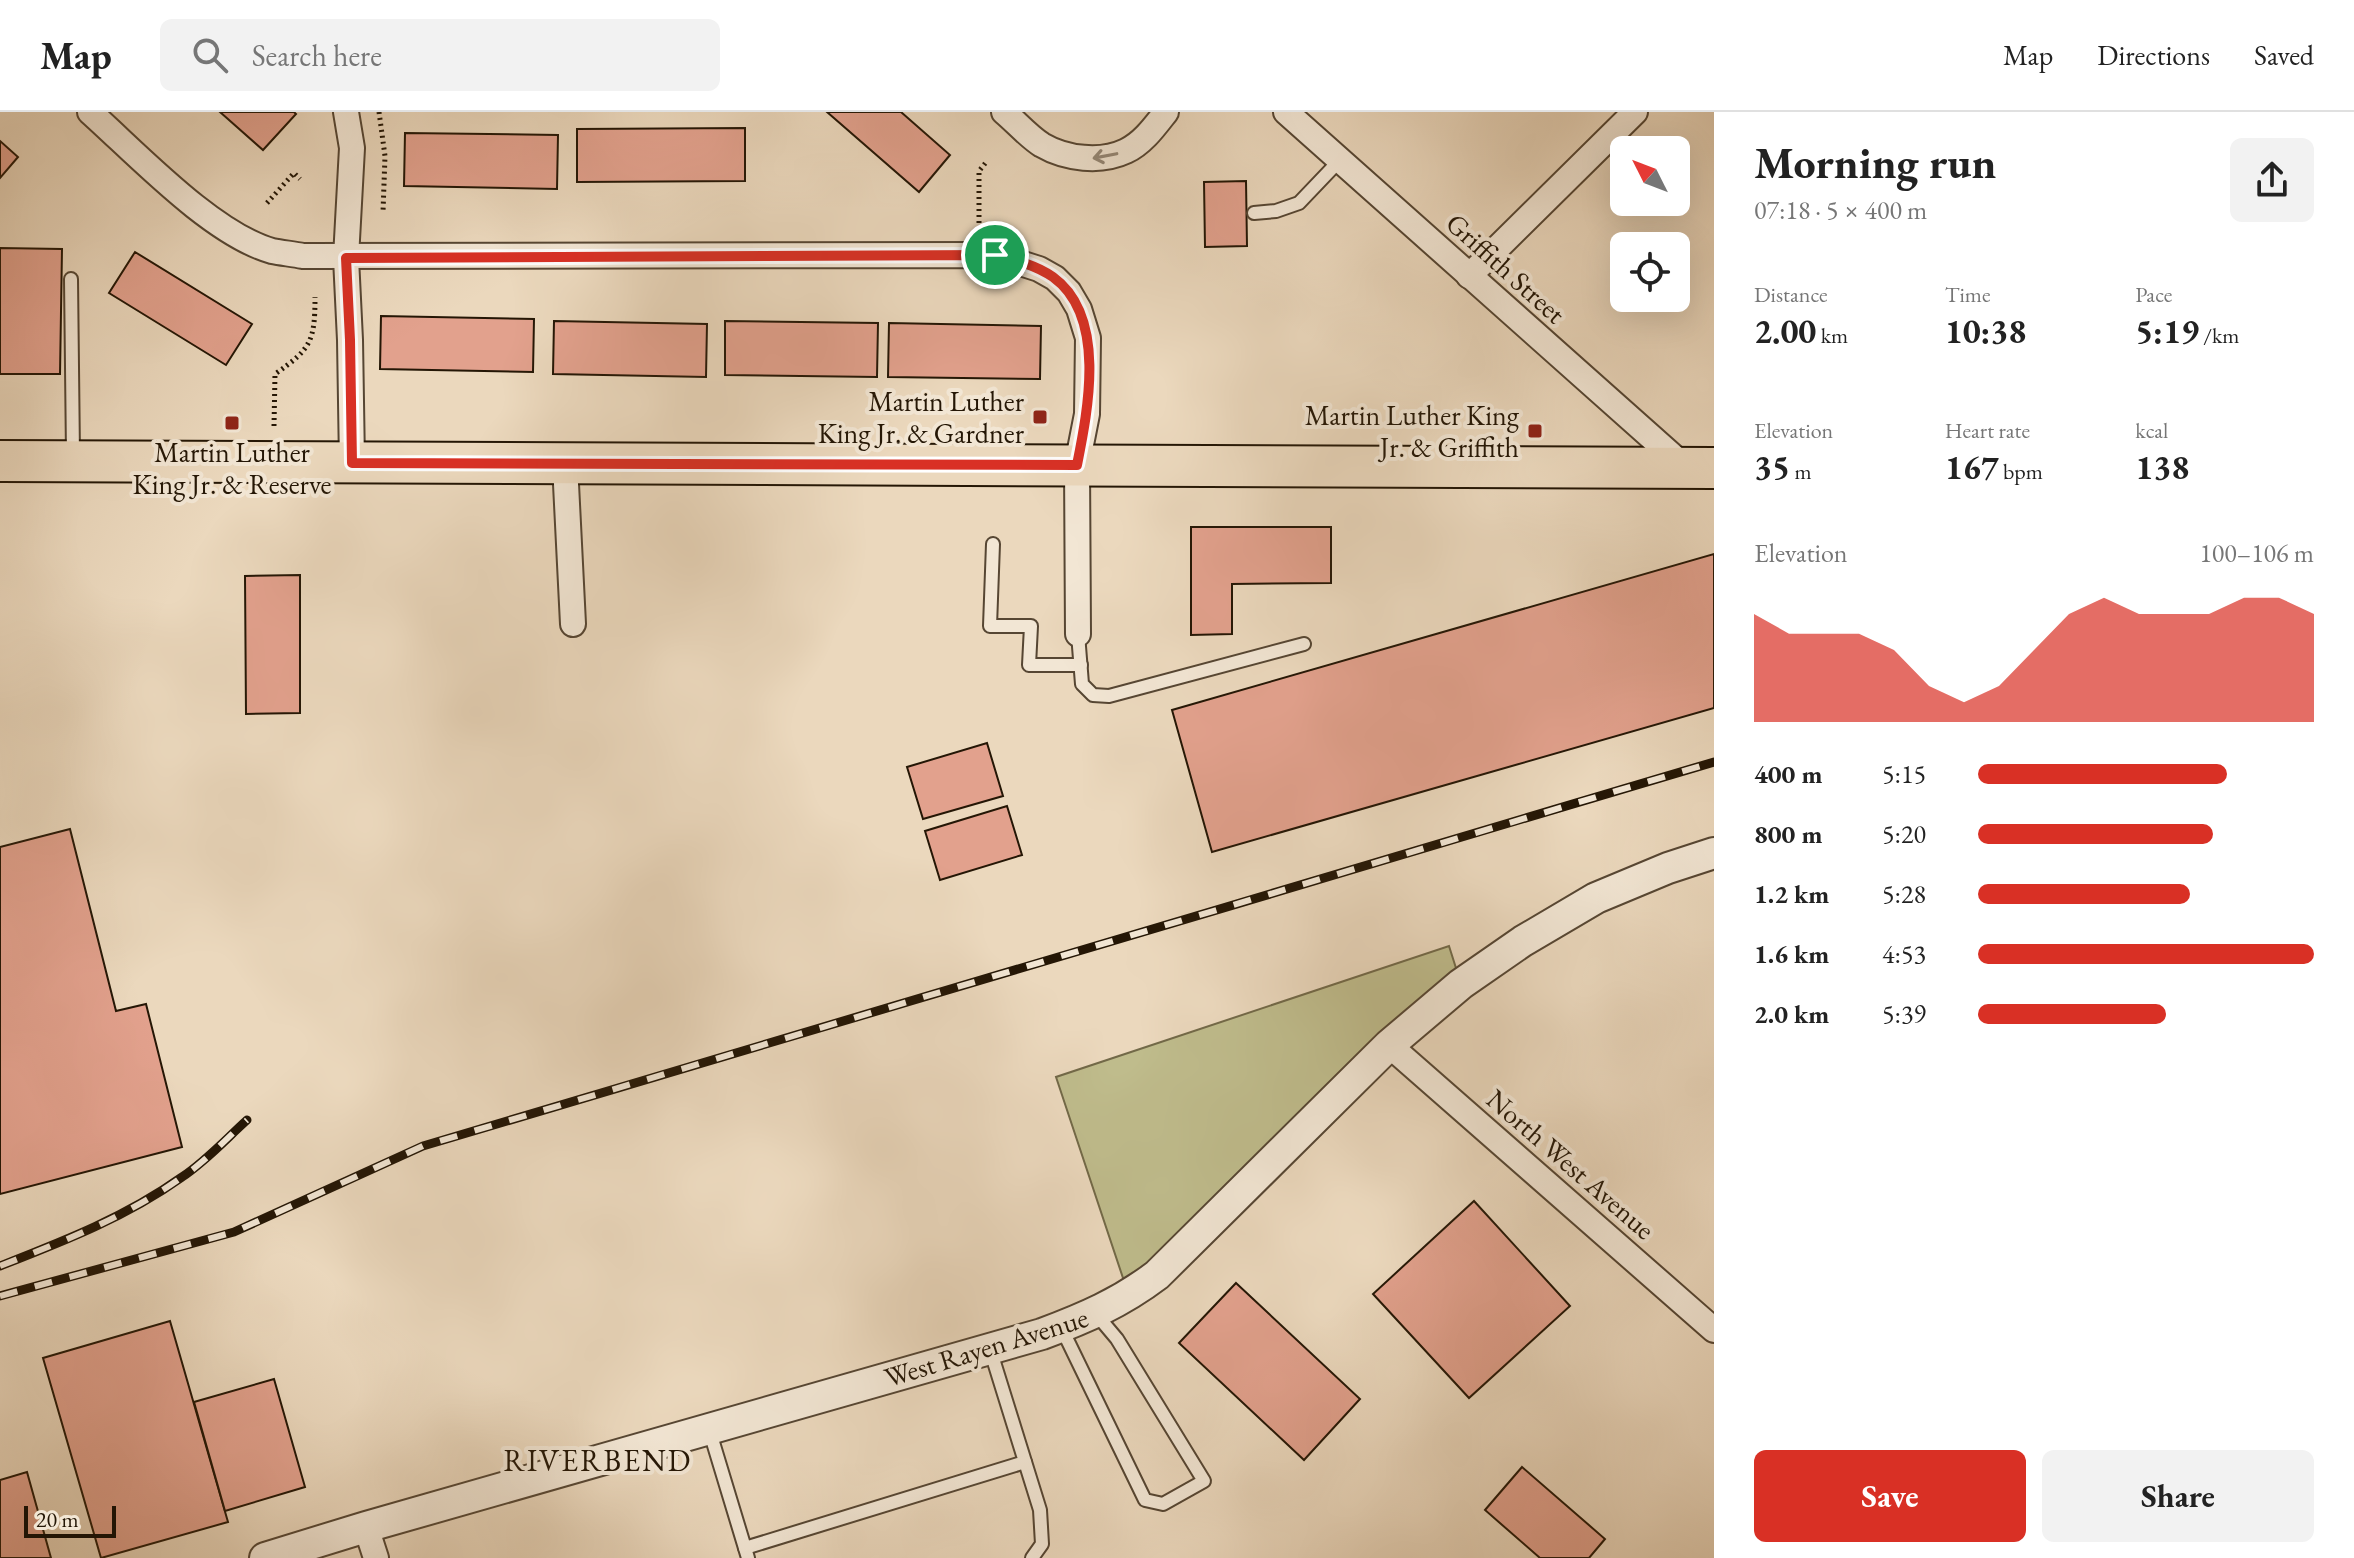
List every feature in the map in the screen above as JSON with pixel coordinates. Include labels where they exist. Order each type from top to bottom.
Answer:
[{"type":"main road","points":[[0,461],[1700,468]]},
{"type":"street","points":[[90,112],[194,205],[233,233],[270,250],[303,256],[995,255],[1039,269],[1055,278],[1069,292],[1079,309],[1088,338],[1087,414],[1077,465],[1078,634]]},
{"type":"street","points":[[346,112],[352,148],[346,258],[352,463]]},
{"type":"street","points":[[1004,112],[1042,145],[1073,157],[1093,159],[1128,150],[1150,132],[1166,112]]},
{"type":"street","name":"Griffith Street","points":[[1286,112],[1469,276],[1700,468]]},
{"type":"street","points":[[1469,276],[1635,112]]},
{"type":"street","points":[[565,464],[573,624]]},
{"type":"street","name":"West Rayen Avenue","points":[[265,1558],[312,1552],[366,1527],[990,1349],[1096,1314],[1129,1296],[1157,1275],[1389,1045],[1461,984],[1523,941],[1596,898],[1714,853]]},
{"type":"street","name":"North West Avenue","points":[[1389,1045],[1714,1330]]},
{"type":"street","points":[[366,1527],[376,1558]]},
{"type":"lane","points":[[1254,213],[1276,211],[1299,203],[1340,160]]},
{"type":"lane","points":[[71,279],[73,463]]},
{"type":"lane","points":[[993,544],[990,626],[1031,626],[1029,665],[1081,665]]},
{"type":"lane","points":[[1078,634],[1082,684],[1093,695],[1109,696],[1304,644]]},
{"type":"lane","points":[[1061,1327],[1145,1500],[1163,1504],[1204,1481],[1117,1339],[1096,1314]]},
{"type":"lane","points":[[990,1349],[1040,1510],[1042,1544],[1032,1558]]},
{"type":"lane","points":[[709,1429],[747,1553],[1025,1462]]},
{"type":"path","points":[[379,112],[385,156],[383,212]]},
{"type":"path","points":[[979,234],[979,171],[987,161]]},
{"type":"path","points":[[267,203],[294,173],[300,179]]},
{"type":"path","points":[[274,426],[275,374],[310,345],[315,324],[315,297]]},
{"type":"shaded area","points":[[1449,946],[1461,984],[1129,1296],[1056,1077]]},
{"type":"building","points":[[220,112],[294,112],[296,114],[263,150]]},
{"type":"building","points":[[827,112],[901,112],[950,155],[919,192]]},
{"type":"building","points":[[745,128],[745,181],[577,182],[577,129]]},
{"type":"building","points":[[405,133],[558,135],[557,189],[404,186]]},
{"type":"building","points":[[0,141],[18,157],[0,178]]},
{"type":"building","points":[[1246,181],[1247,246],[1205,247],[1204,182]]},
{"type":"building","points":[[0,248],[62,249],[60,374],[0,374]]},
{"type":"building","points":[[135,252],[252,324],[226,365],[109,293]]},
{"type":"building","points":[[381,316],[534,319],[533,372],[380,369]]},
{"type":"building","points":[[554,321],[707,324],[706,377],[553,374]]},
{"type":"building","points":[[725,321],[878,323],[877,377],[725,375]]},
{"type":"building","points":[[889,323],[1041,326],[1040,379],[888,377]]},
{"type":"building","points":[[1191,527],[1331,527],[1331,583],[1232,584],[1232,634],[1191,635]]},
{"type":"building","points":[[1714,554],[1714,708],[1212,852],[1172,710]]},
{"type":"building","points":[[300,575],[300,713],[246,714],[245,576]]},
{"type":"building","points":[[987,743],[1003,796],[923,819],[907,767]]},
{"type":"building","points":[[1007,806],[1022,855],[940,880],[925,831]]},
{"type":"building","points":[[70,829],[116,1011],[146,1004],[182,1147],[0,1194],[0,847]]},
{"type":"building","points":[[1474,1201],[1570,1306],[1469,1398],[1373,1294]]},
{"type":"building","points":[[1236,1283],[1360,1399],[1304,1460],[1179,1343]]},
{"type":"building","points":[[170,1321],[228,1522],[101,1558],[43,1358]]},
{"type":"building","points":[[274,1379],[305,1487],[225,1511],[194,1402]]},
{"type":"building","points":[[1522,1467],[1605,1539],[1589,1558],[1540,1558],[1485,1510]]},
{"type":"building","points":[[27,1472],[51,1558],[0,1558],[0,1480]]},
{"type":"railway","points":[[0,1296],[234,1232],[423,1146],[1714,762]]},
{"type":"railway","points":[[0,1266],[117,1216],[161,1191],[208,1157],[247,1120]]},
{"type":"place","name":"Martin Luther King Jr. & Gardner","points":[[1040,417]]},
{"type":"place","name":"Martin Luther King Jr. & Reserve","points":[[232,423]]},
{"type":"place","name":"Martin Luther King Jr. & Griffith","points":[[1535,431]]},
{"type":"district","name":"RIVERBEND","points":[[598,1461]]},
{"type":"route","points":[[995,255],[1018,260],[1055,278],[1069,292],[1079,309],[1088,338],[1087,414],[1077,465],[352,463],[346,258],[995,255]]}]
